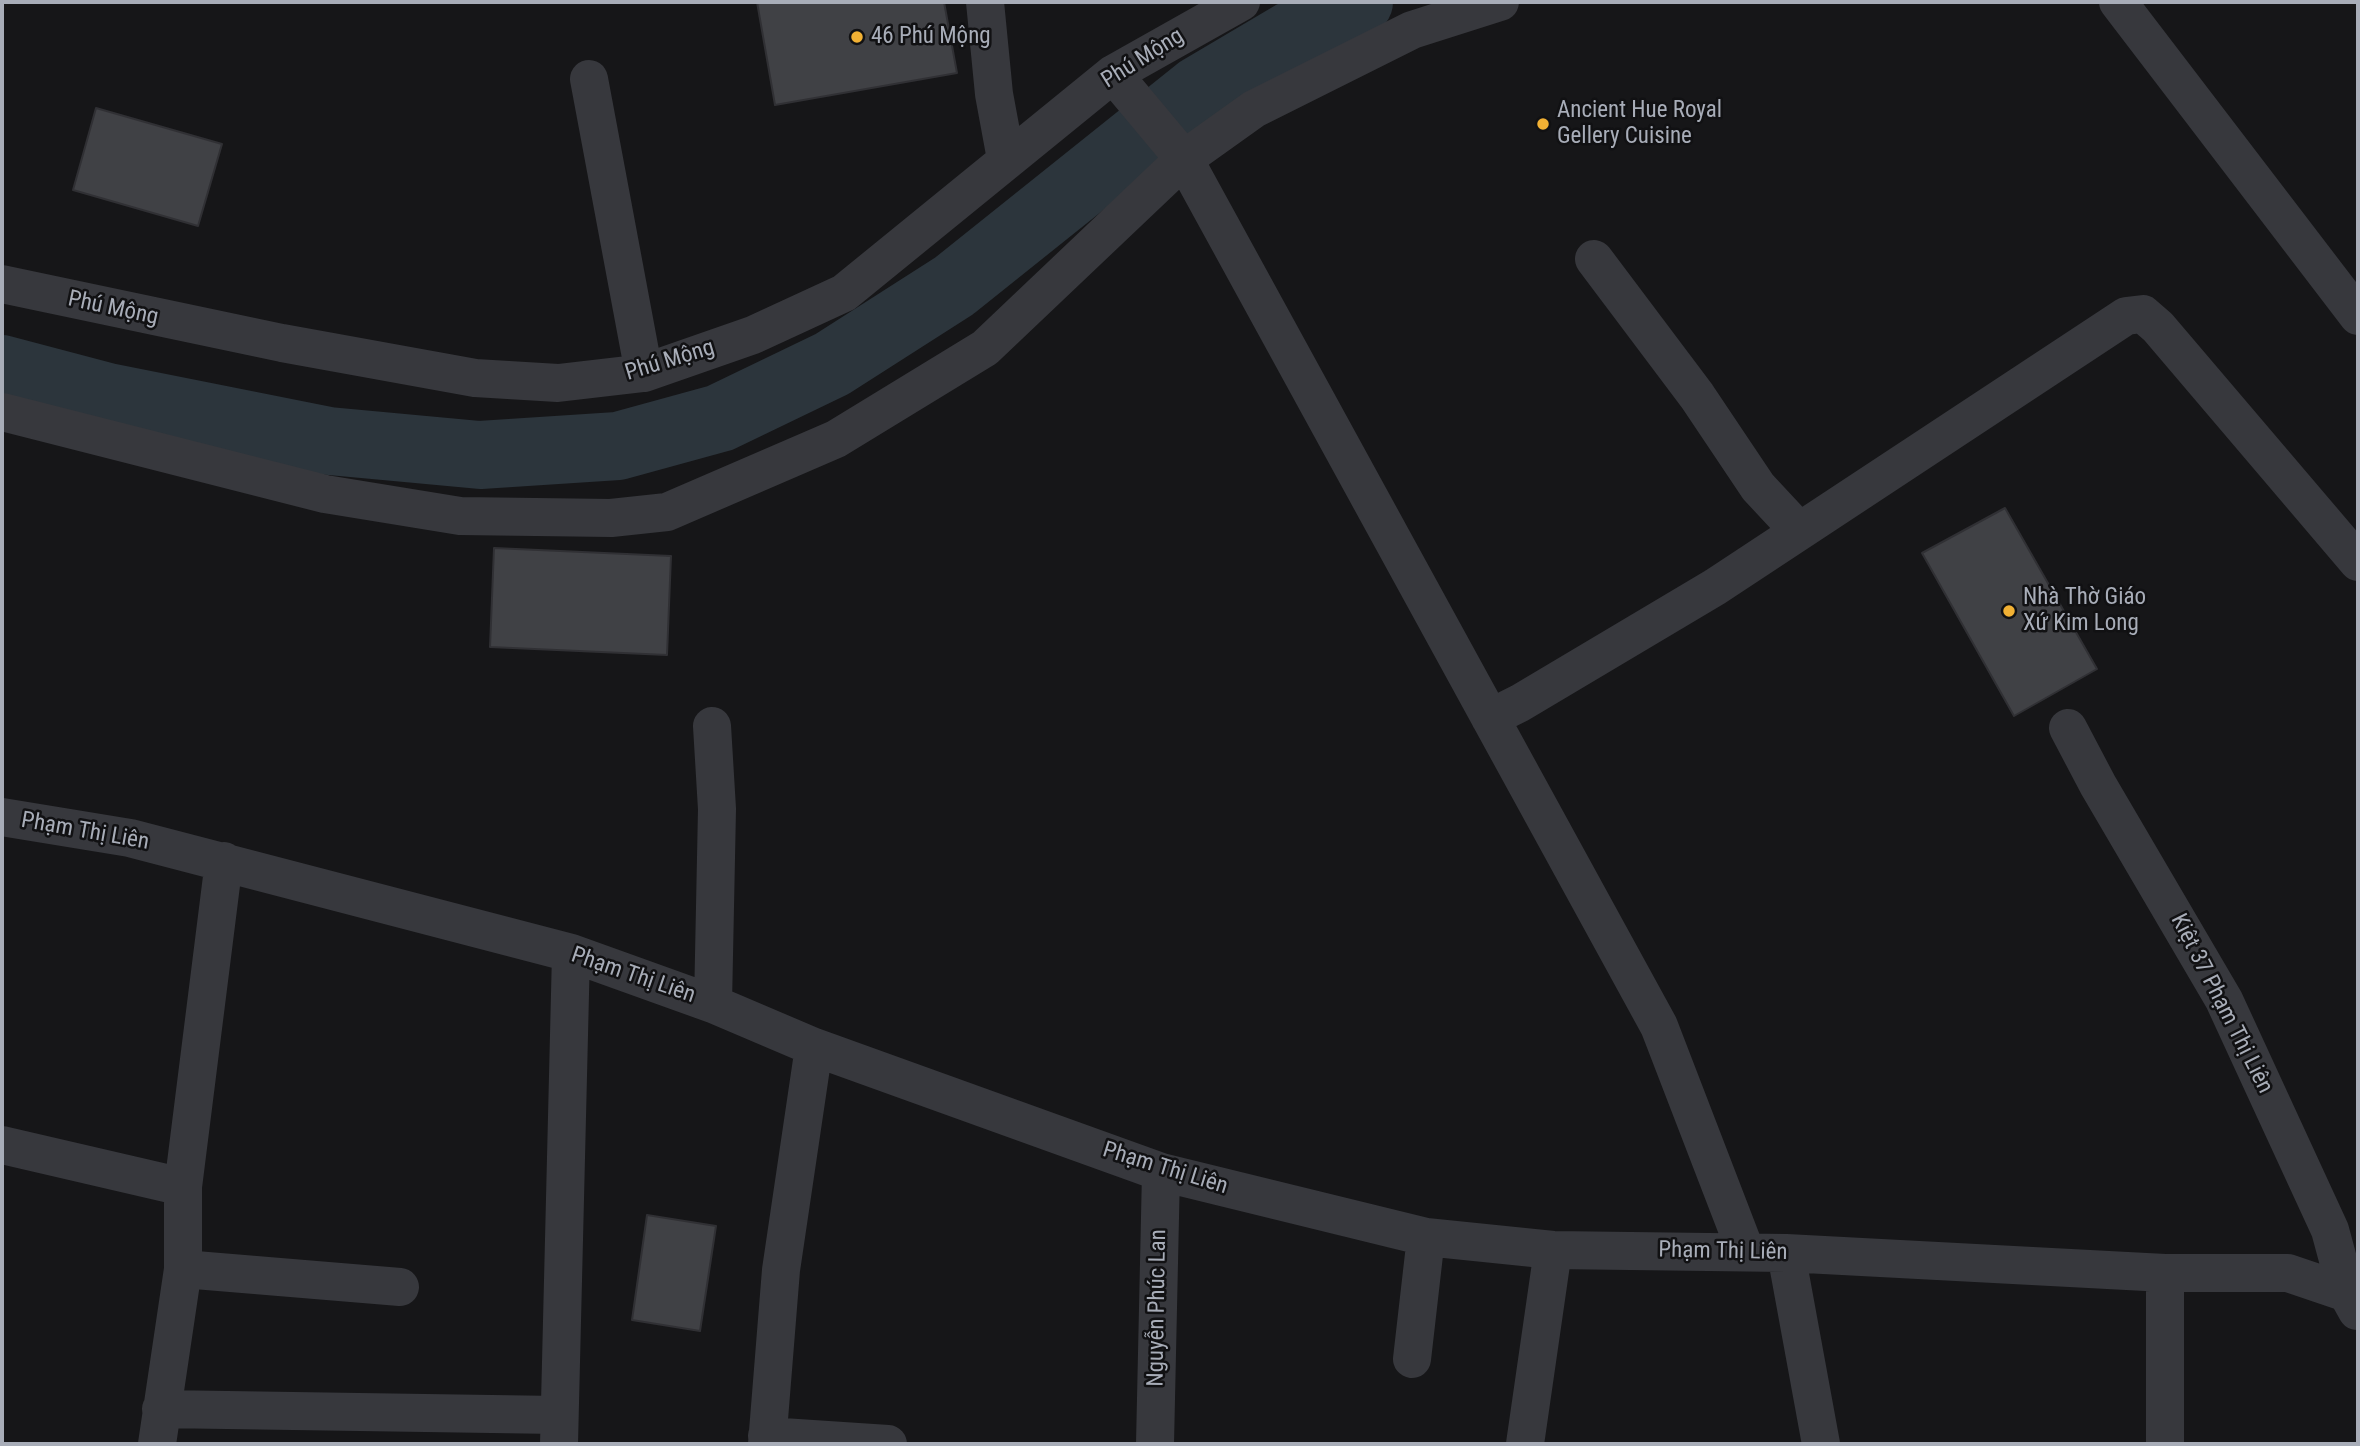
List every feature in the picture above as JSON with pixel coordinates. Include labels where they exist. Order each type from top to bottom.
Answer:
[{"type":"street","points":[[985,2],[994,94],[1006,159]]},
{"type":"street","name":"Phú Mộng","points":[[2,284],[282,343],[475,378],[558,383],[644,373],[753,335],[844,293],[1006,159],[1124,86],[1241,2]]},
{"type":"street","points":[[2,412],[325,494],[460,516],[611,518],[667,512],[836,439],[985,348],[1177,150],[1332,68],[1412,30],[1500,2]]},
{"type":"street","points":[[2118,2],[2358,316]]},
{"type":"street","points":[[589,79],[644,373]]},
{"type":"street","points":[[1124,86],[1177,150],[1659,1026],[1746,1252]]},
{"type":"street","points":[[1594,258],[1697,396],[1758,487],[1800,531]]},
{"type":"street","points":[[1490,718],[1520,704],[1715,587],[2126,316],[2143,314],[2158,327],[2358,562]]},
{"type":"street","points":[[712,726],[717,809],[713,1004]]},
{"type":"street","name":"Kiệt 37 Phạm Thị Liên","points":[[2068,728],[2098,785],[2224,1000],[2330,1230],[2355,1292]]},
{"type":"street","name":"Phạm Thị Liên","points":[[2,817],[130,838],[571,953],[713,1004],[814,1047],[1161,1172],[1426,1237],[1553,1250],[1786,1253],[2165,1273],[2288,1273],[2355,1292]]},
{"type":"street","points":[[224,861],[183,1187],[183,1269],[159,1427],[558,1429],[571,953]]},
{"type":"street","points":[[814,1047],[781,1270],[767,1440],[888,1444]]},
{"type":"street","points":[[2,1145],[183,1187]]},
{"type":"street","name":"Nguyễn Phúc Lan","points":[[1155,1444],[1161,1172]]},
{"type":"street","points":[[1412,1359],[1426,1237]]},
{"type":"street","points":[[1525,1444],[1553,1250]]},
{"type":"street","points":[[1786,1253],[1821,1444]]},
{"type":"street","points":[[183,1269],[400,1287]]},
{"type":"street","points":[[2165,1273],[2165,1444]]},
{"type":"building","name":"46 Phú Mộng","points":[[757,2],[944,2],[957,73],[775,105]]},
{"type":"building","points":[[96,108],[222,144],[198,226],[73,190]]},
{"type":"building","name":"Nhà Thờ Giáo Xứ Kim Long","points":[[2005,508],[2097,669],[2014,716],[1922,553]]},
{"type":"building","points":[[494,548],[671,556],[667,655],[490,647]]},
{"type":"building","points":[[647,1215],[716,1226],[700,1331],[632,1320]]},
{"type":"waterway","points":[[2,369],[108,397],[329,441],[480,455],[618,446],[720,418],[832,364],[954,286],[1199,90],[1292,35],[1359,2]]},
{"type":"place","name":"46 Phú Mộng","points":[[857,37]]},
{"type":"place","name":"Ancient Hue Royal Gellery Cuisine","points":[[1543,124]]},
{"type":"place","name":"Nhà Thờ Giáo Xứ Kim Long","points":[[2009,611]]}]
